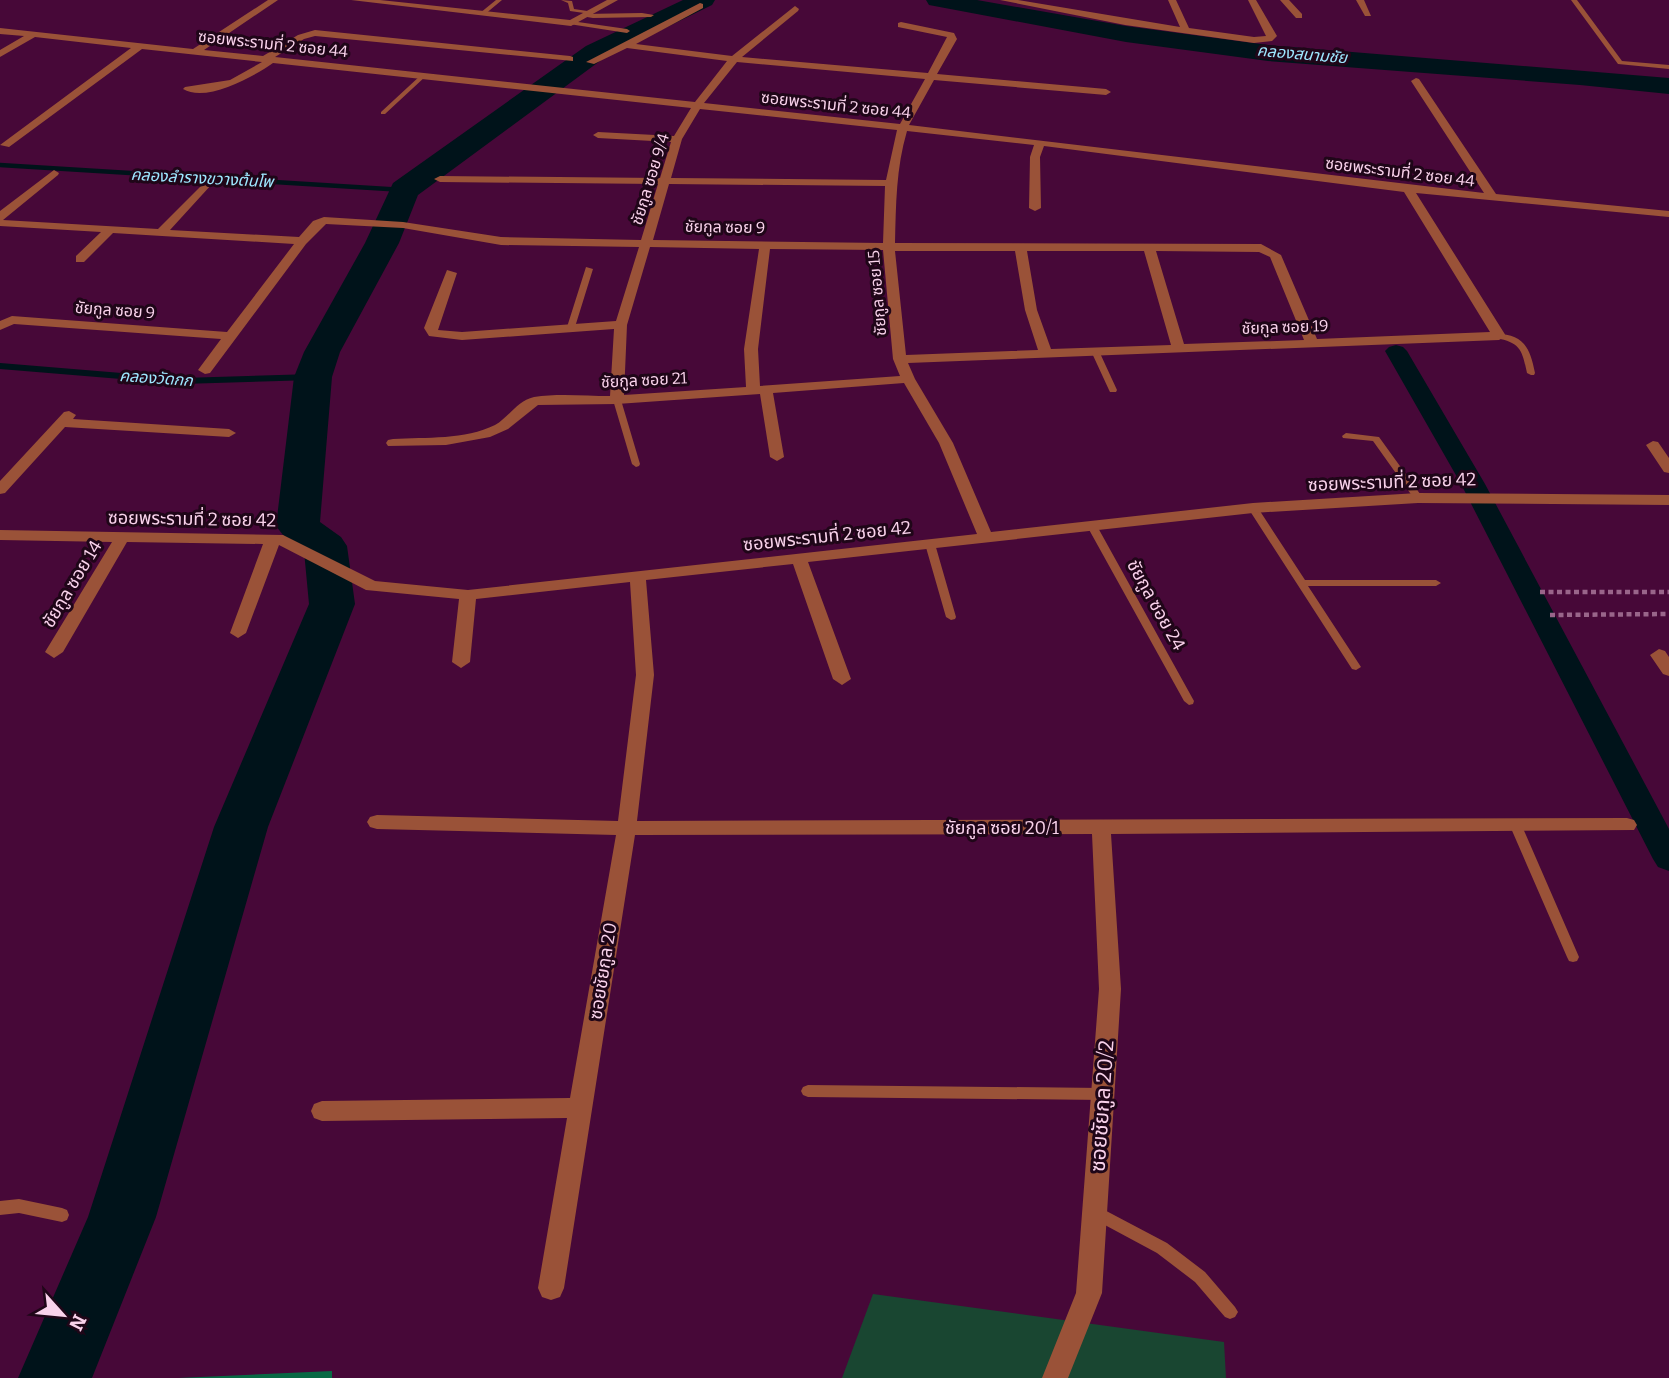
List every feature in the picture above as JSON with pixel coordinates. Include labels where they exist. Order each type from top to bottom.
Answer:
[{"type":"street","points":[[196,51],[274,0]]},
{"type":"street","points":[[355,0],[571,23],[614,0]]},
{"type":"street","points":[[1004,0],[1186,30],[1254,40],[1269,39],[1272,36],[1252,0]]},
{"type":"street","points":[[1075,0],[1076,13]]},
{"type":"street","points":[[1172,0],[1186,30]]},
{"type":"street","points":[[1284,0],[1298,16]]},
{"type":"street","points":[[1360,0],[1368,14]]},
{"type":"street","points":[[591,62],[660,29],[699,6]]},
{"type":"street","name":"ชัยกูล ซอย 9/4","points":[[617,400],[621,325],[677,139],[696,107],[734,59],[795,9]]},
{"type":"street","name":"ชัยกูล ซอย 15","points":[[901,25],[943,33],[952,39],[903,127],[894,158],[890,247],[900,359],[908,379],[946,443],[986,538]]},
{"type":"street","name":"ซอยพระรามที่ 2 ซอย 44","points":[[0,31],[1040,142],[1408,190],[1669,214]]},
{"type":"street","points":[[188,89],[211,89],[241,81],[301,37],[315,33],[570,60]]},
{"type":"street","points":[[0,54],[34,34]]},
{"type":"street","points":[[626,44],[734,59],[1106,92]]},
{"type":"street","points":[[5,145],[141,45]]},
{"type":"street","points":[[1416,81],[1494,199]]},
{"type":"street","points":[[598,135],[677,139]]},
{"type":"street","points":[[1035,208],[1035,158],[1040,142]]},
{"type":"street","points":[[0,217],[54,173]]},
{"type":"street","points":[[440,179],[891,183]]},
{"type":"street","points":[[162,231],[208,182]]},
{"type":"street","points":[[1408,190],[1499,336]]},
{"type":"street","name":"ชัยกูล ซอย 9","points":[[205,370],[302,241],[317,223],[324,220],[403,225],[490,240],[890,247],[1261,248],[1275,255],[1312,343]]},
{"type":"street","points":[[0,223],[302,241]]},
{"type":"street","points":[[80,259],[111,229]]},
{"type":"street","points":[[765,245],[751,349],[777,457]]},
{"type":"street","points":[[1020,246],[1031,310],[1046,353]]},
{"type":"street","points":[[1149,248],[1179,349]]},
{"type":"street","points":[[451,273],[430,328],[434,333],[463,336],[621,325]]},
{"type":"street","name":"ชัยกูล ซอย 9","points":[[0,326],[12,320],[230,336]]},
{"type":"street","name":"ชัยกูล ซอย 19","points":[[900,359],[1499,336]]},
{"type":"street","name":"ชัยกูล ซอย 21","points":[[393,443],[470,438],[497,429],[509,422],[527,404],[536,401],[617,400],[908,379]]},
{"type":"street","points":[[0,489],[67,418],[229,433]]},
{"type":"street","points":[[1653,445],[1669,468]]},
{"type":"street","name":"ซอยพระรามที่ 2 ซอย 42","points":[[0,535],[273,539],[298,547],[372,586],[468,595],[1253,508],[1469,497],[1669,500]]},
{"type":"street","name":"ชัยกูล ซอย 14","points":[[54,652],[123,536]]},
{"type":"street","points":[[239,633],[273,539]]},
{"type":"street","points":[[799,558],[842,679]]},
{"type":"street","name":"ซอยชัยกูล 20","points":[[551,1288],[627,828],[645,676],[638,576]]},
{"type":"street","points":[[461,662],[468,595]]},
{"type":"street","points":[[1660,655],[1669,670]]},
{"type":"street","name":"ชัยกูล ซอย 20/1","points":[[377,822],[627,828],[1627,825]]},
{"type":"street","name":"ซอยชัยกูล 20/2","points":[[1055,1378],[1089,1293],[1110,989],[1101,828]]},
{"type":"street","points":[[322,1111],[580,1108]]},
{"type":"lane","points":[[403,5],[413,0]]},
{"type":"lane","points":[[482,14],[499,0]]},
{"type":"lane","points":[[564,0],[570,2],[572,10],[588,14],[651,15]]},
{"type":"lane","points":[[1574,0],[1620,63],[1669,66]]},
{"type":"lane","points":[[571,23],[627,31]]},
{"type":"lane","points":[[383,113],[424,76]]},
{"type":"lane","points":[[571,327],[589,269]]},
{"type":"lane","points":[[1499,336],[1517,340],[1523,345],[1531,373]]},
{"type":"lane","points":[[1095,351],[1113,390]]},
{"type":"lane","points":[[617,400],[636,464]]},
{"type":"lane","points":[[1346,436],[1376,439],[1418,498]]},
{"type":"lane","points":[[1253,508],[1356,667]]},
{"type":"lane","name":"ชัยกูล ซอย 24","points":[[1092,526],[1189,701]]},
{"type":"lane","points":[[930,544],[951,617]]},
{"type":"lane","points":[[1302,583],[1436,583]]},
{"type":"lane","points":[[1516,826],[1573,957]]},
{"type":"lane","points":[[808,1091],[1103,1094]]},
{"type":"lane","points":[[0,1208],[19,1206],[62,1215]]},
{"type":"lane","points":[[1095,1212],[1162,1248],[1200,1277],[1230,1312]]},
{"type":"path","points":[[1540,592],[1669,592]]},
{"type":"path","points":[[1550,615],[1669,614]]},
{"type":"green space","points":[[873,1294],[1224,1342],[1226,1378],[842,1378]]},
{"type":"green space","points":[[332,1371],[332,1378],[178,1378]]},
{"type":"waterway","points":[[55,1378],[122,1217],[241,827],[332,604],[325,546],[298,526],[313,377],[322,352],[382,243],[404,190],[595,52],[703,0]]},
{"type":"waterway","name":"คลองสนามชัย","points":[[938,0],[1220,48],[1669,86]]},
{"type":"waterway","name":"คลองลำรางขวางต้นโพ","points":[[0,165],[404,190]]},
{"type":"waterway","points":[[1396,351],[1473,484],[1669,859]]},
{"type":"waterway","name":"คลองวัดกก","points":[[0,366],[182,381],[313,377]]}]
